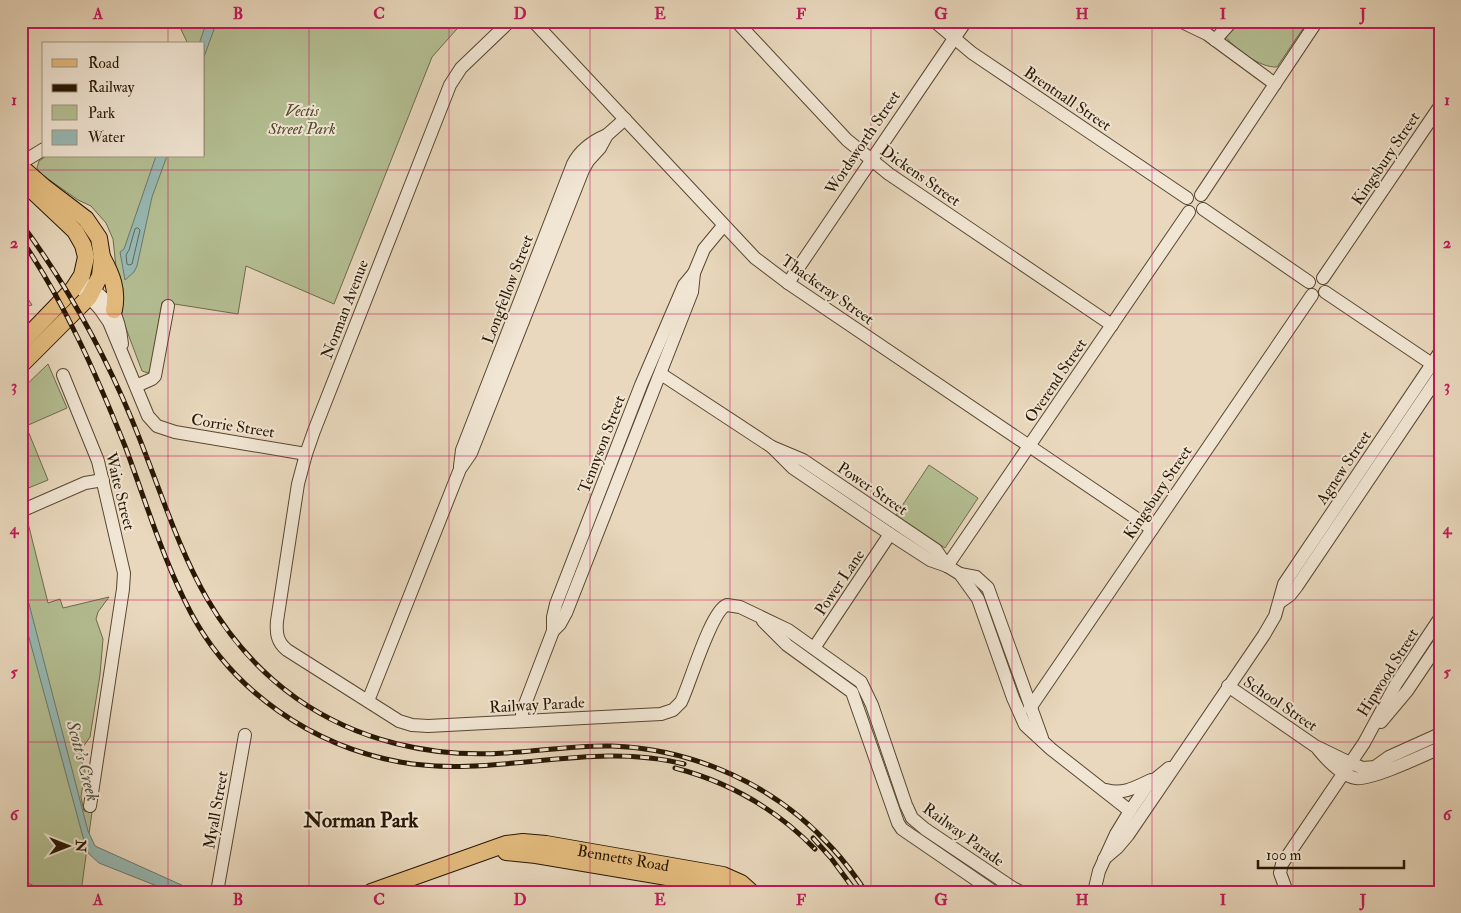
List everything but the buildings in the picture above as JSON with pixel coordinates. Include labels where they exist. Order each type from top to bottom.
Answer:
[{"type":"main road","points":[[21,167],[86,219],[99,238],[102,258],[100,276],[92,294],[21,365]]},
{"type":"main road","points":[[21,180],[69,225],[80,238],[86,257],[84,270],[78,282],[21,343]]},
{"type":"main road","points":[[102,258],[113,277],[114,310]]},
{"type":"main road","name":"Bennetts Road","points":[[371,892],[506,844],[528,842],[703,883],[725,892]]},
{"type":"main road","name":"Bennetts Road","points":[[600,860],[723,875],[741,883],[751,892]]},
{"type":"street","name":"Norman Avenue","points":[[277,637],[277,621],[293,519],[306,454],[450,85],[461,68],[510,21]]},
{"type":"street","name":"Thackeray Street","points":[[533,21],[755,258],[788,283],[1152,529]]},
{"type":"street","name":"Dickens Street","points":[[736,21],[847,140],[870,160],[1112,325]]},
{"type":"street","name":"Brentnall Street","points":[[934,21],[972,53],[1187,198]]},
{"type":"street","name":"Wordsworth Street","points":[[788,283],[966,21]]},
{"type":"street","points":[[1180,21],[1211,37],[1275,84]]},
{"type":"street","points":[[1196,21],[1211,37]]},
{"type":"street","points":[[1211,37],[1232,21]]},
{"type":"street","points":[[1201,195],[1317,21]]},
{"type":"street","name":"Kingsbury Street","points":[[1323,278],[1440,106]]},
{"type":"street","name":"Longfellow Street","points":[[368,701],[460,469],[462,450],[573,164],[594,140],[607,135],[625,119]]},
{"type":"street","points":[[21,163],[42,149]]},
{"type":"street","points":[[1194,194],[1201,195],[1205,201],[1203,209],[1196,214],[1189,212],[1186,207],[1187,198],[1194,194]]},
{"type":"street","points":[[1203,209],[1309,282]]},
{"type":"street","name":"Overend Street","points":[[947,566],[1189,212]]},
{"type":"street","name":"Tennyson Street","points":[[553,631],[566,614],[661,374],[692,292],[694,273],[704,249],[724,226]]},
{"type":"street","name":"Tennyson Street","points":[[522,721],[522,712],[553,631],[553,617],[556,604],[641,385],[684,285],[694,273]]},
{"type":"street","points":[[1315,277],[1323,278],[1327,285],[1326,292],[1319,296],[1312,294],[1308,289],[1309,282],[1315,277]]},
{"type":"street","points":[[78,282],[92,294],[106,317],[136,386],[155,376],[168,306]]},
{"type":"street","points":[[1326,292],[1436,369]]},
{"type":"street","points":[[92,294],[106,299],[114,310],[120,327],[123,354]]},
{"type":"street","name":"Kingsbury Street","points":[[1030,708],[1312,294]]},
{"type":"street","name":"Agnew Street","points":[[1104,859],[1128,835],[1275,617],[1284,584],[1436,369],[1440,352]]},
{"type":"street","name":"Power Street","points":[[661,374],[772,447],[803,460],[936,550],[947,566]]},
{"type":"street","name":"Waite Street","points":[[63,375],[96,454],[124,573],[123,589],[114,620],[94,754],[90,806]]},
{"type":"street","name":"Corrie Street","points":[[136,386],[148,416],[157,426],[175,432],[306,454]]},
{"type":"street","name":"Power Street","points":[[772,447],[793,468],[890,534],[930,560],[947,566],[960,574],[976,577],[988,588],[1044,744]]},
{"type":"street","points":[[21,511],[85,483],[103,480]]},
{"type":"street","name":"Power Lane","points":[[814,648],[890,534]]},
{"type":"street","name":"Power Street","points":[[960,574],[978,599],[1013,698],[1027,727],[1044,744],[1130,811]]},
{"type":"street","name":"Railway Parade","points":[[277,637],[287,650],[399,721],[412,725],[661,714],[670,712],[682,700],[711,625],[721,608],[726,605],[734,605],[788,630],[864,685],[906,806],[912,818],[925,829],[1021,892]]},
{"type":"street","name":"Railway Parade","points":[[757,616],[787,645],[852,692],[896,817],[902,829],[994,892]]},
{"type":"street","name":"Hipwood Street","points":[[1287,892],[1280,874],[1282,864],[1364,742],[1396,684],[1440,618]]},
{"type":"street","name":"Hipwood Street","points":[[1364,742],[1406,691],[1440,642]]},
{"type":"street","name":"School Street","points":[[1228,686],[1347,768]]},
{"type":"street","points":[[1347,768],[1372,768],[1389,756],[1440,734]]},
{"type":"street","name":"Myall Street","points":[[217,892],[245,735]]},
{"type":"street","points":[[1347,768],[1354,778],[1365,778],[1440,748]]},
{"type":"street","name":"Agnew Street","points":[[1094,892],[1098,873],[1104,859],[1130,811],[1147,786],[1180,758]]},
{"type":"street","points":[[1104,789],[1123,792],[1160,775]]},
{"type":"green space","name":"Vectis Street Park","points":[[177,21],[464,21],[432,57],[334,304],[246,266],[238,314],[162,302],[152,366],[148,373],[142,371],[124,323],[120,305],[113,239],[106,223],[91,206],[78,200],[41,174],[37,168],[39,161],[43,158],[205,158],[205,42],[187,42]]},
{"type":"green space","points":[[1238,21],[1308,21],[1277,67],[1263,64],[1248,57],[1225,36],[1230,27]]},
{"type":"green space","points":[[21,288],[32,305],[25,307],[21,312]]},
{"type":"green space","points":[[48,364],[67,408],[26,426],[48,480],[21,491],[21,390]]},
{"type":"green space","points":[[929,465],[978,498],[945,548],[896,515]]},
{"type":"green space","points":[[28,523],[48,603],[60,599],[63,608],[109,597],[98,612],[96,619],[103,639],[100,675],[90,737],[83,747],[81,759],[85,771],[81,797],[84,811],[92,812],[81,892],[48,892],[21,880],[21,526]]},
{"type":"water","points":[[207,21],[217,21],[205,54],[205,42],[200,42]]},
{"type":"water","points":[[155,158],[166,158],[152,197],[137,266],[134,272],[125,280],[120,252],[124,249]]},
{"type":"water","points":[[21,573],[88,831],[95,846],[197,892],[172,892],[99,863],[89,854],[21,608]]},
{"type":"railway","points":[[21,223],[68,294],[109,368],[132,420],[177,536],[193,572],[212,606],[234,639],[262,670],[296,698],[319,713],[369,736],[422,749],[477,754],[585,746],[612,746],[674,754],[704,763],[733,775],[787,807],[833,849],[866,892]]},
{"type":"railway","points":[[21,239],[66,314],[103,392],[125,446],[163,552],[191,613],[208,641],[229,667],[253,691],[307,729],[337,743],[368,754],[400,762],[436,766],[471,766],[577,757],[613,756],[648,758],[684,764]]},
{"type":"railway","points":[[675,768],[714,781],[751,799],[784,821],[815,849]]},
{"type":"railway","points":[[813,838],[831,858],[856,892]]},
{"type":"district","name":"Norman Park","points":[[361,820]]},
{"type":"water label","name":"Scott's Creek","points":[[83,761]]}]
